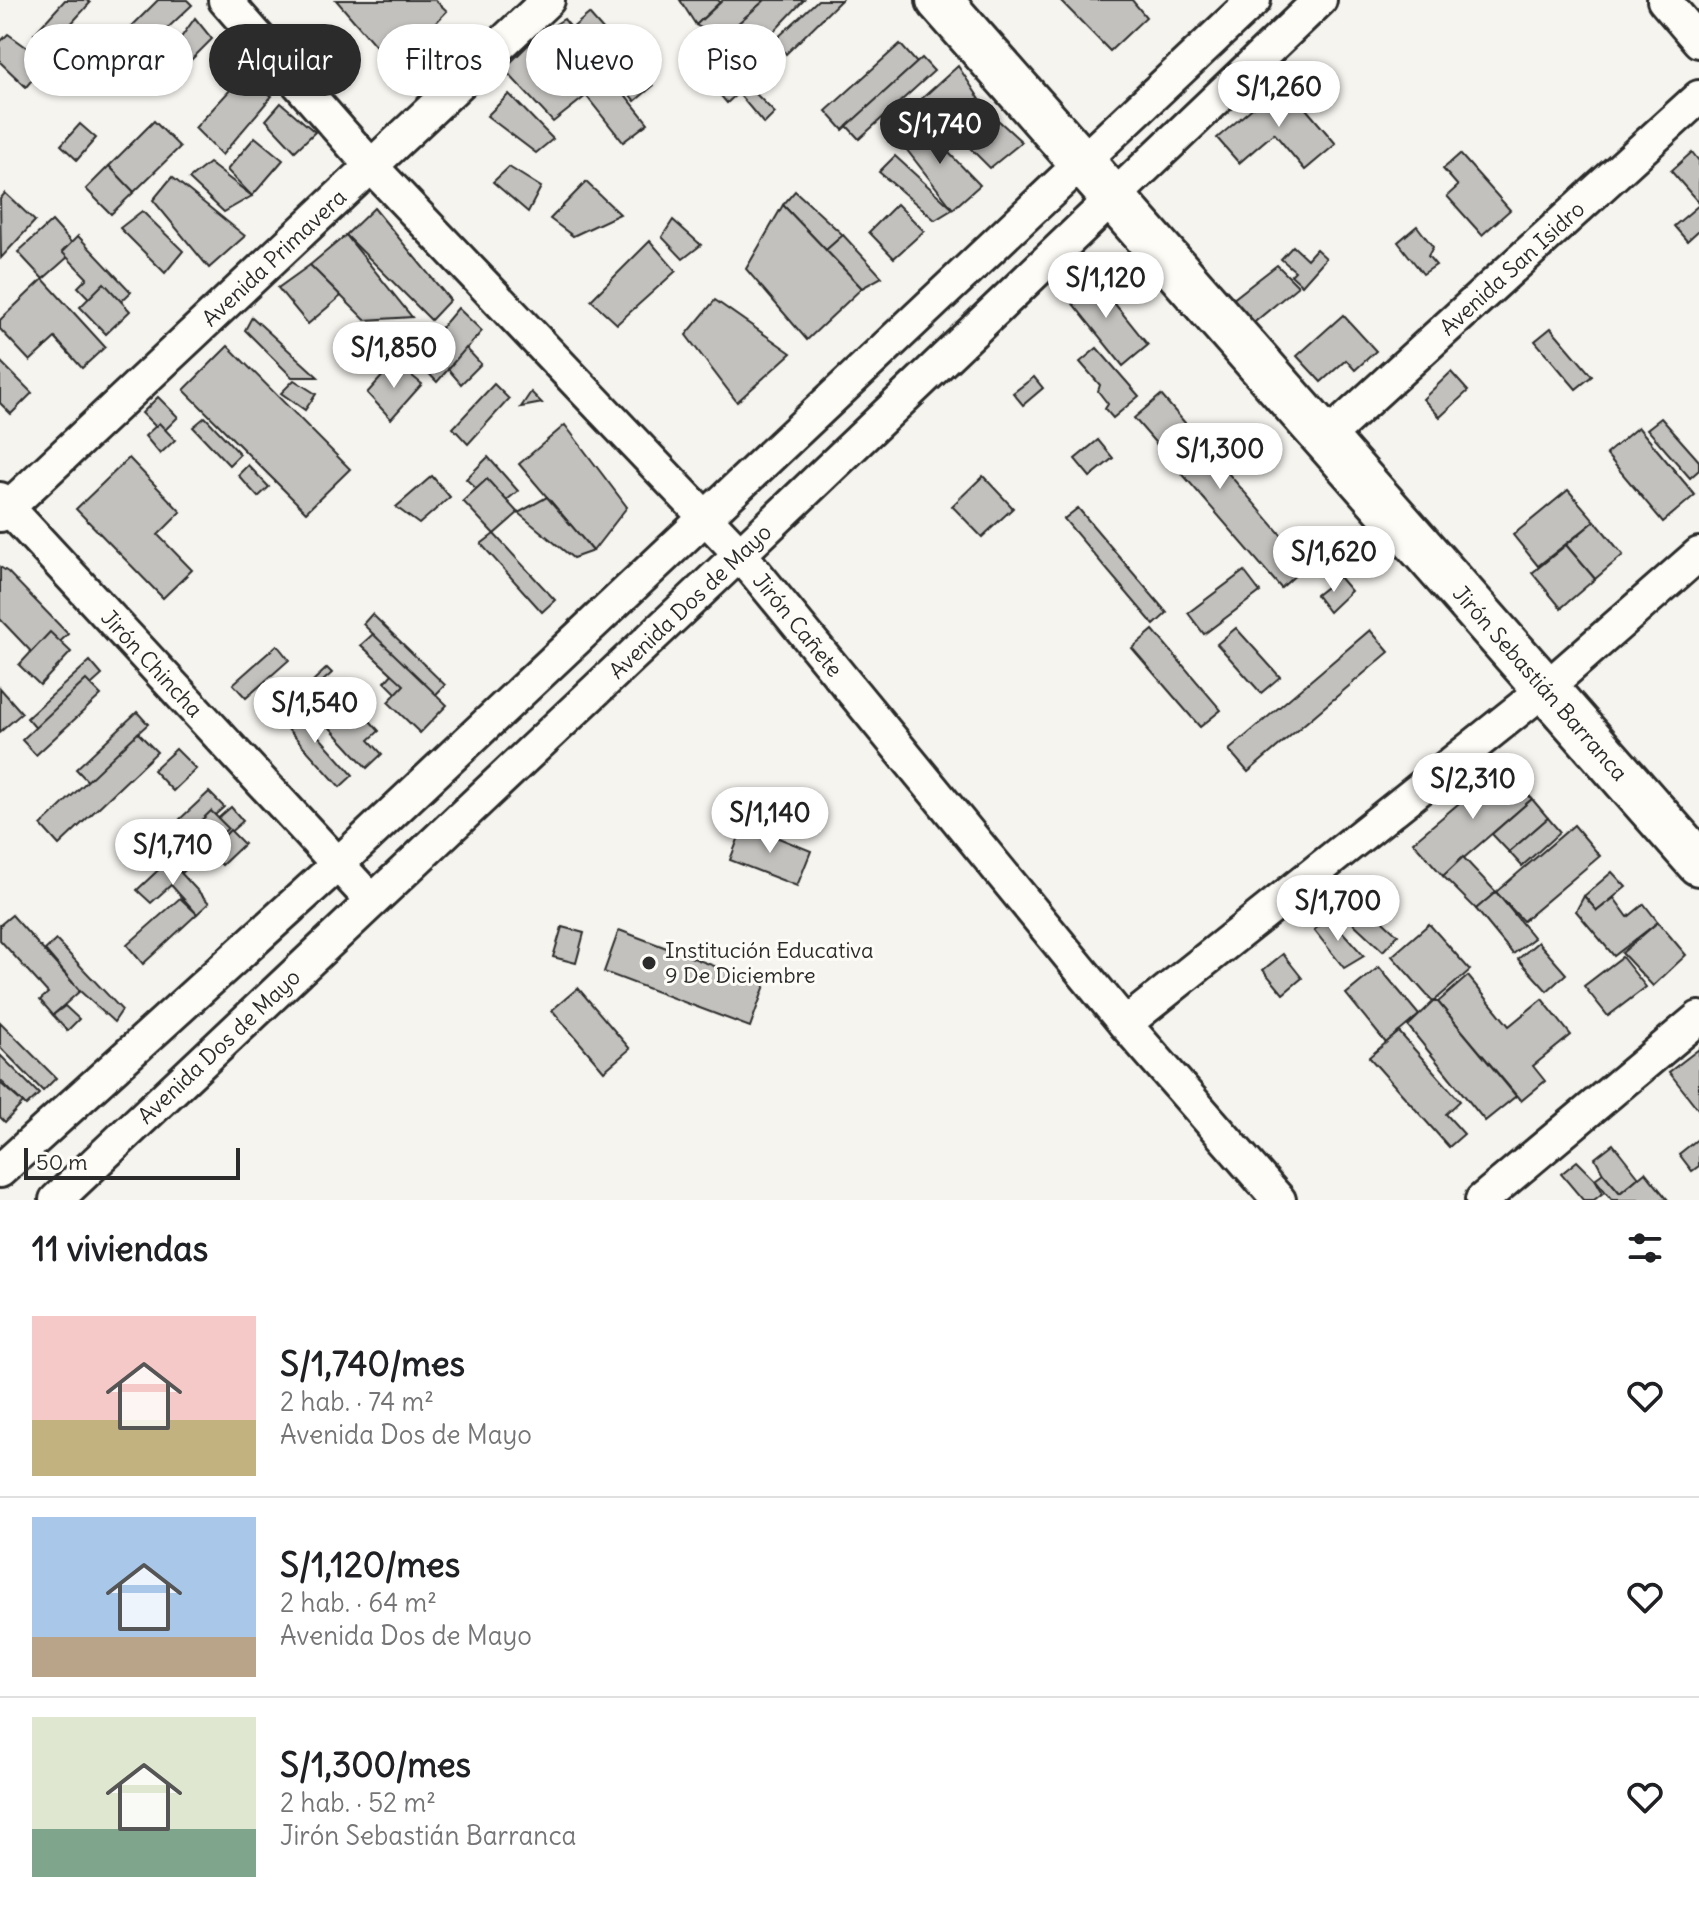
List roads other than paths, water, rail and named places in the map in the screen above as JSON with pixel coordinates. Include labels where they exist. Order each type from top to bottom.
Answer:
[{"type":"street","name":"Jirón Cañete","points":[[225,0],[371,166],[740,554],[1125,1024],[1279,1200]]},
{"type":"street","name":"Avenida Primavera","points":[[3,507],[548,0]]},
{"type":"street","name":"Jirón Sebastián Barranca","points":[[939,0],[1699,863]]},
{"type":"street","points":[[0,1171],[338,864],[1254,0]]},
{"type":"street","name":"Avenida Dos de Mayo","points":[[56,1200],[740,554],[1320,0]]},
{"type":"street","points":[[1664,0],[1699,41]]},
{"type":"street","name":"Avenida San Isidro","points":[[1326,438],[1699,97]]},
{"type":"street","name":"Jirón Chincha","points":[[3,507],[371,900]]},
{"type":"street","points":[[1125,1024],[1546,688],[1699,554]]},
{"type":"street","points":[[1482,1200],[1699,1018]]},
{"type":"place","name":"Institución Educativa 9 De Diciembre","points":[[649,963]]}]
